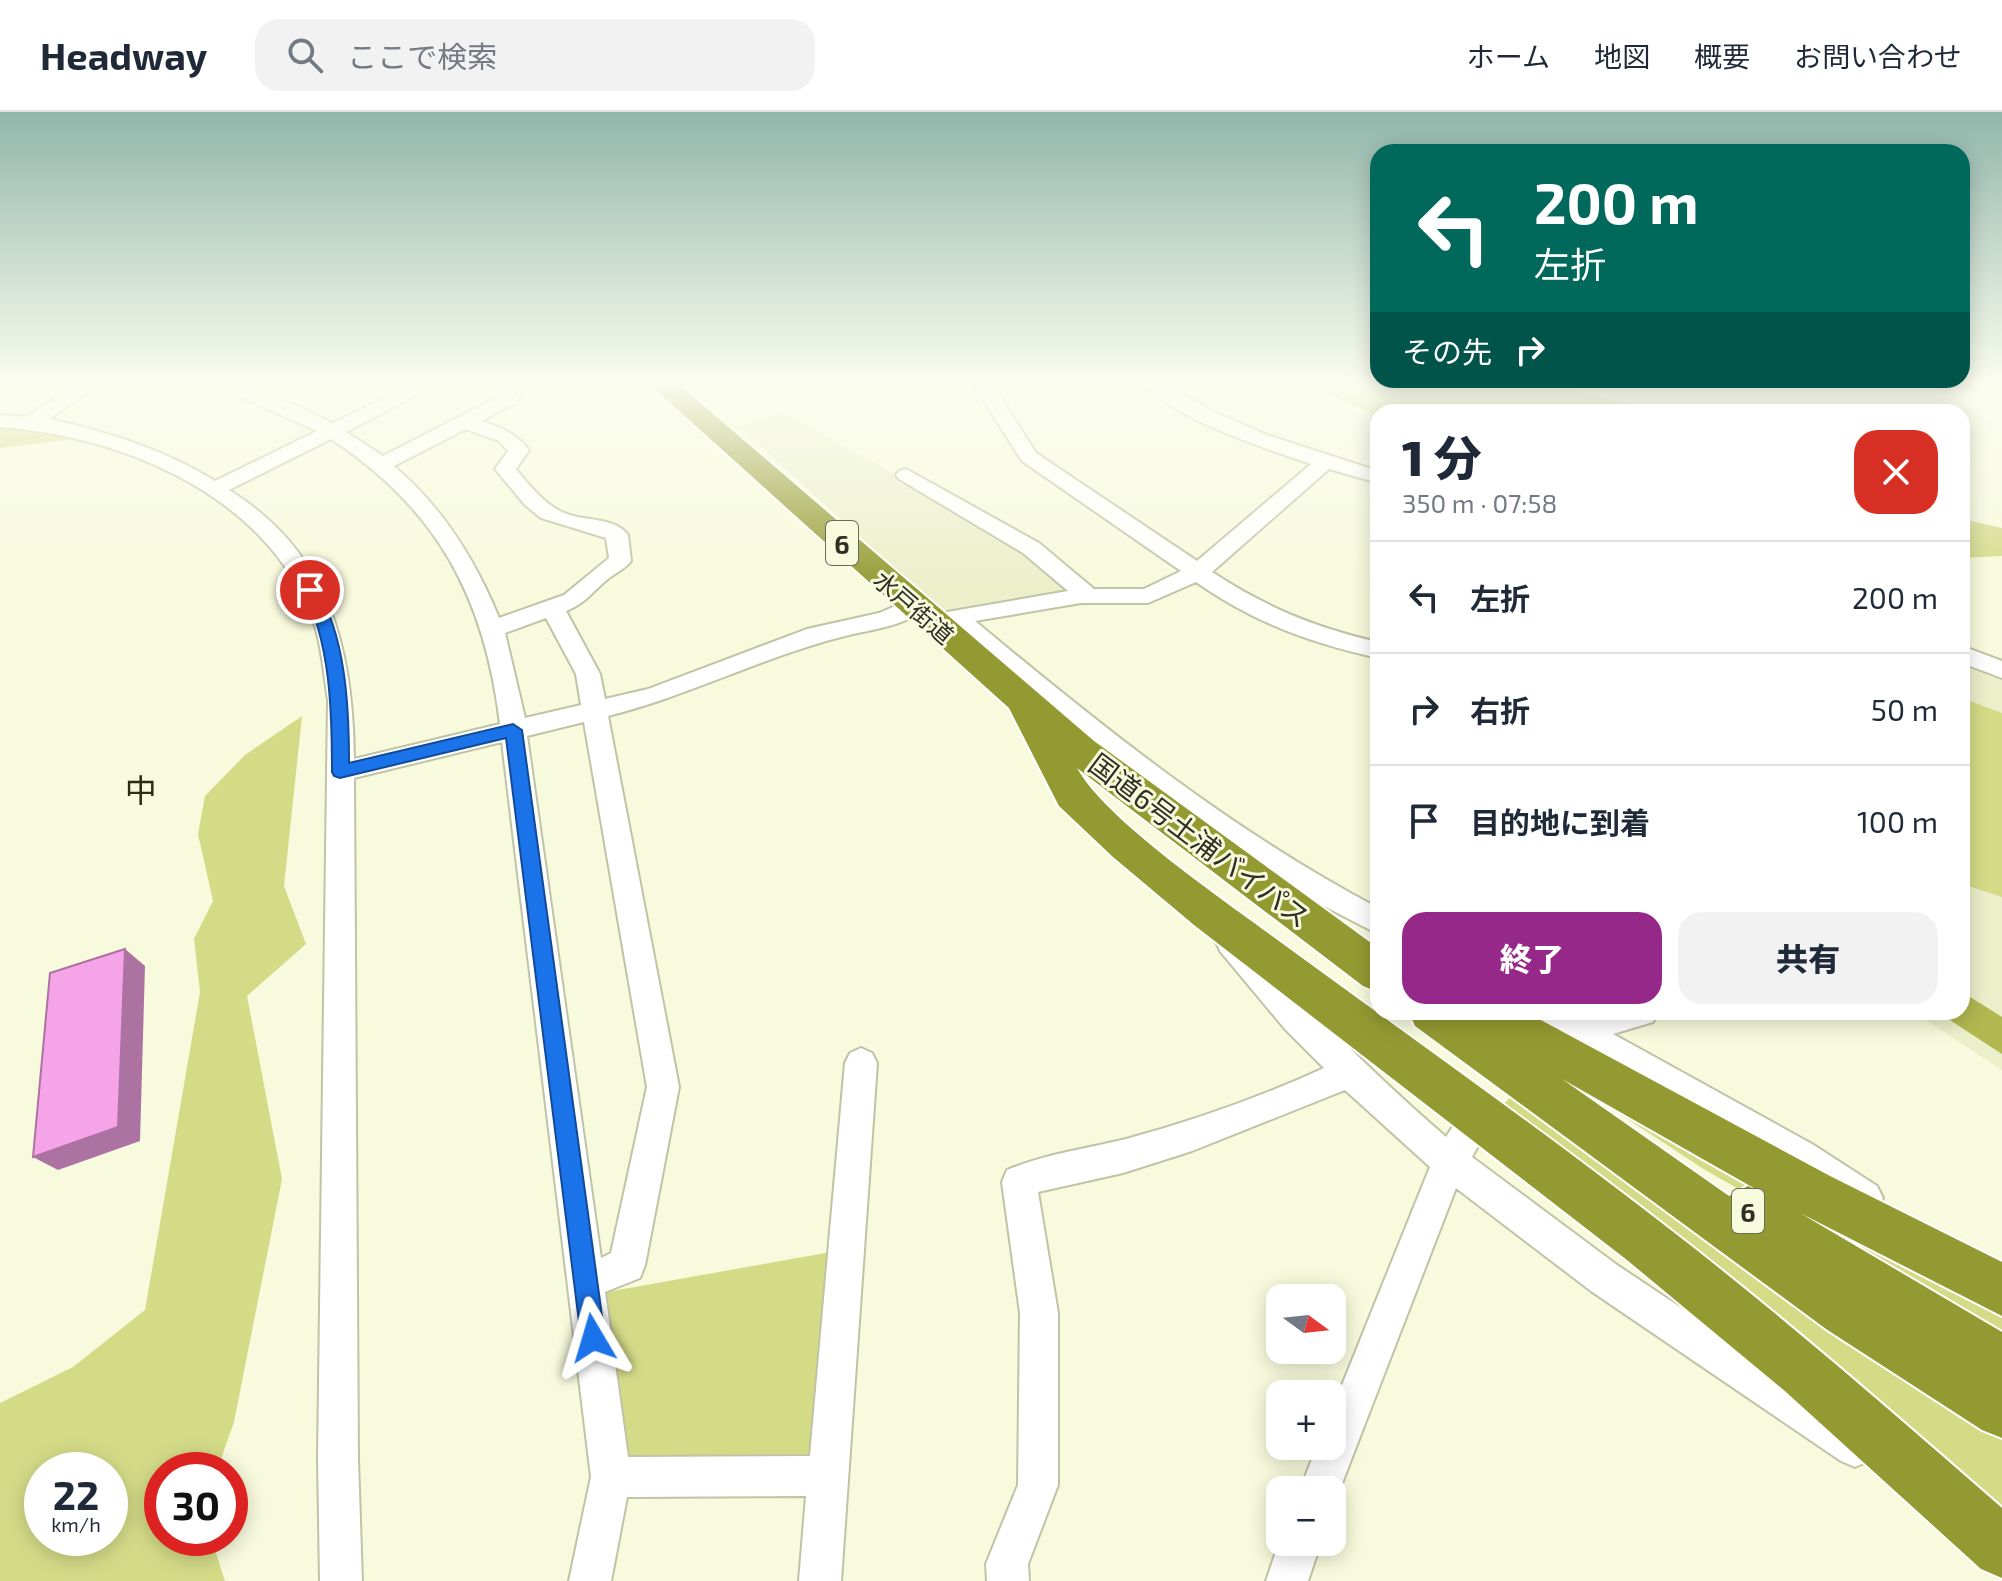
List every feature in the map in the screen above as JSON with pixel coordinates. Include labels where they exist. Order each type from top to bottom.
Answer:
[{"type":"highway","name":"水戸街道","points":[[738,451],[914,606],[946,622],[1025,704]]},
{"type":"highway","name":"国道6号土浦バイパス","points":[[1025,704],[1164,816],[1370,967]]},
{"type":"highway","points":[[1025,704],[1073,796],[1127,846],[1209,913],[1645,1242],[1805,1373],[2000,1546]]},
{"type":"highway","points":[[1274,896],[1370,948]]},
{"type":"highway","name":"6","points":[[1451,1020],[1489,1035],[2002,1363]]},
{"type":"highway","points":[[1489,1035],[2002,1290]]},
{"type":"highway","name":"6","points":[[1489,1035],[1845,1310],[2002,1410]]},
{"type":"street","points":[[139,451],[215,489],[263,528],[300,574],[319,605],[341,700],[338,1459],[341,1581]]},
{"type":"street","points":[[215,489],[294,451]]},
{"type":"street","points":[[362,451],[412,490],[450,535],[480,591],[494,629],[513,730],[611,1477],[590,1581]]},
{"type":"street","points":[[382,464],[408,451]]},
{"type":"street","points":[[494,629],[572,600],[602,572],[620,561],[617,535],[610,530],[567,522],[540,509],[505,469],[519,451]]},
{"type":"street","points":[[1025,451],[1029,457],[1198,572],[1278,622],[1323,639],[1370,648]]},
{"type":"street","points":[[1295,451],[1370,475]]},
{"type":"street","points":[[946,622],[1089,596],[1148,596],[1198,572],[1325,462]]},
{"type":"street","points":[[906,475],[1031,548],[1089,596]]},
{"type":"street","points":[[340,772],[654,696],[815,635],[885,619],[914,606]]},
{"type":"street","points":[[553,609],[588,674],[663,1087],[627,1265],[586,1282]]},
{"type":"street","points":[[946,622],[1098,738],[1299,880],[1370,918]]},
{"type":"street","points":[[1970,657],[2002,670]]},
{"type":"street","points":[[1209,913],[1269,992],[1449,1163],[1621,1287],[2000,1546]]},
{"type":"street","points":[[1560,1026],[1610,1020]]},
{"type":"street","points":[[1560,1026],[1800,1156],[1864,1197],[2002,1266]]},
{"type":"street","points":[[820,1581],[861,1063]]},
{"type":"street","points":[[1008,1581],[1007,1564],[1038,1485],[1039,1313],[1019,1182],[1047,1171],[1149,1149],[1288,1102],[1350,1072]]},
{"type":"street","points":[[1326,1476],[1449,1163],[1471,1128]]},
{"type":"street","points":[[611,1477],[828,1476]]},
{"type":"street","points":[[1287,1581],[1295,1556]]},
{"type":"shaded area","points":[[766,451],[852,451],[1032,550],[1079,595],[941,611]]},
{"type":"shaded area","points":[[1970,521],[2002,528],[2002,556],[1970,558]]},
{"type":"shaded area","points":[[1970,666],[2002,678],[2002,1070],[1926,1020],[1970,1020]]},
{"type":"shaded area","points":[[1970,701],[2002,713],[2002,897],[1970,887]]},
{"type":"shaded area","points":[[302,716],[284,886],[306,944],[247,996],[282,1179],[234,1422],[223,1452],[144,1452],[144,1556],[217,1556],[225,1581],[0,1581],[0,1403],[73,1367],[145,1310],[200,992],[194,939],[213,901],[198,834],[205,796],[245,755]]},
{"type":"shaded area","points":[[1970,997],[2002,1017],[2002,1054],[1950,1020],[1970,1020]]},
{"type":"shaded area","points":[[1512,1095],[1850,1329],[1854,1348],[2002,1438],[2002,1512],[1498,1111]]},
{"type":"shaded area","points":[[1616,1097],[2002,1303],[2002,1342],[1702,1168],[1608,1106]]},
{"type":"shaded area","points":[[831,1252],[814,1458],[626,1458],[601,1293]]},
{"type":"building","points":[[125,949],[118,1127],[33,1157],[50,973]]},
{"type":"tunnel","points":[[1471,1128],[1533,1067]]},
{"type":"district","name":"中","points":[[141,789]]},
{"type":"route","points":[[310,590],[319,605],[341,700],[340,772],[513,730],[593,1338]]}]
